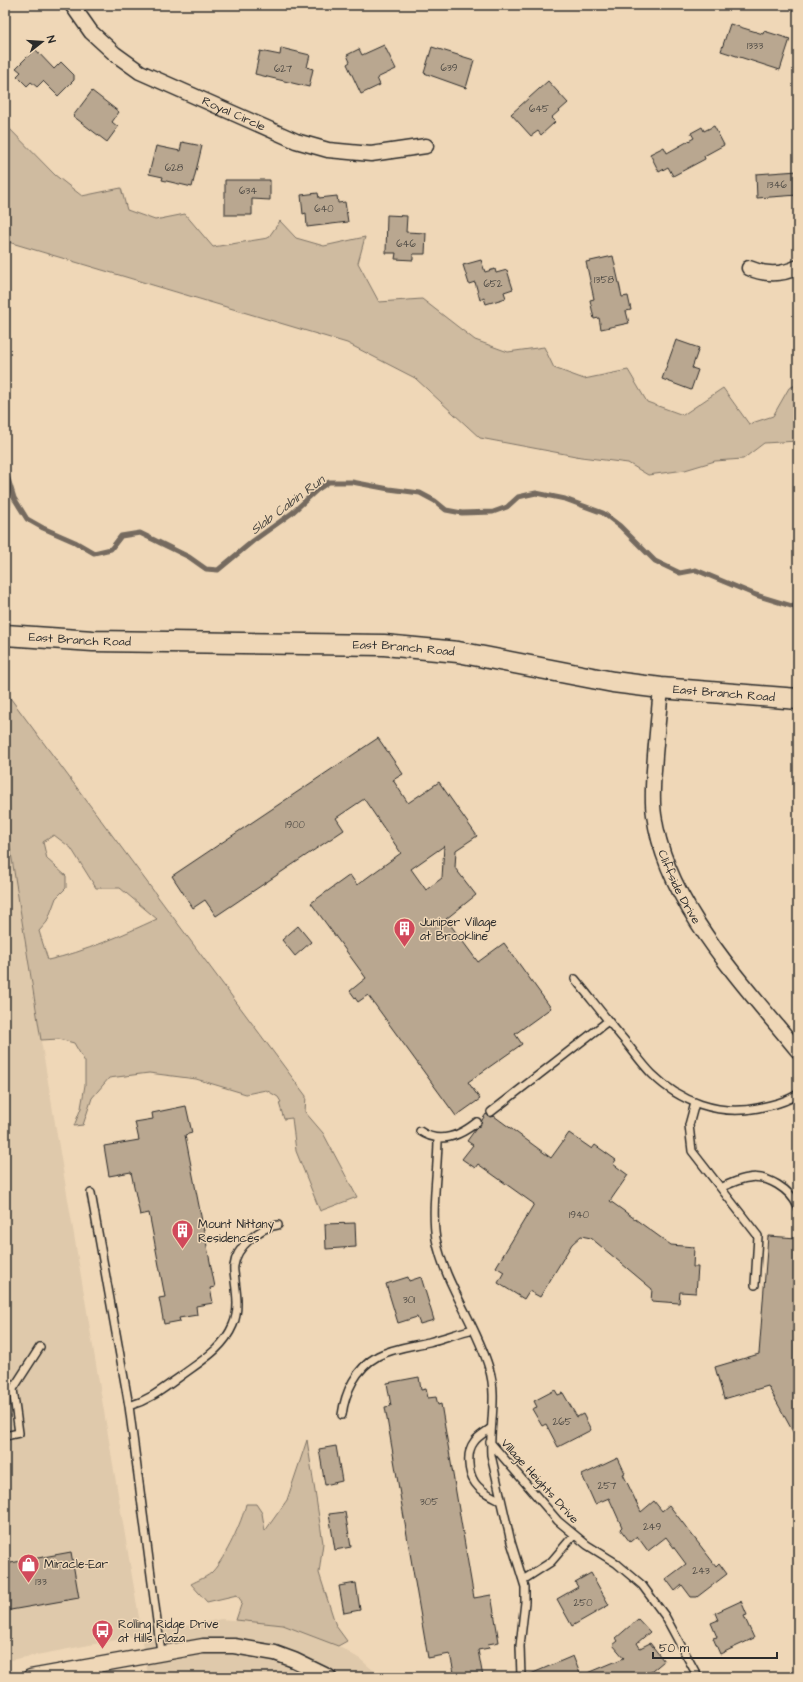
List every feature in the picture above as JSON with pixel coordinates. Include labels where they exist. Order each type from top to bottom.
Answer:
[{"type":"main road","name":"East Branch Road","points":[[5,635],[93,641],[384,645],[458,652],[613,682],[661,688],[798,699]]},
{"type":"street","name":"Royal Circle","points":[[72,5],[91,32],[114,54],[140,72],[296,141],[328,150],[371,154],[426,146]]},
{"type":"street","points":[[749,268],[758,272],[769,274],[790,271],[798,267]]},
{"type":"street","name":"Cliffside Drive","points":[[661,688],[652,792],[654,816],[664,857],[674,883],[691,914],[707,937],[798,1051]]},
{"type":"street","points":[[30,1677],[97,1671],[161,1652],[202,1646],[234,1646],[275,1653],[294,1660],[329,1677]]},
{"type":"lane","points":[[575,979],[651,1074],[672,1092],[695,1103],[716,1108],[740,1110],[776,1104],[798,1094]]},
{"type":"lane","points":[[491,1112],[608,1021]]},
{"type":"lane","points":[[695,1103],[689,1125],[692,1151],[722,1187],[758,1236],[755,1285]]},
{"type":"lane","points":[[420,1131],[426,1135],[438,1139],[458,1134],[478,1122]]},
{"type":"lane","points":[[438,1139],[435,1216],[436,1237],[447,1274],[485,1356],[492,1381],[494,1409],[490,1442]]},
{"type":"lane","points":[[722,1187],[748,1178],[760,1177],[786,1189],[798,1207]]},
{"type":"lane","points":[[90,1193],[129,1406],[161,1652]]},
{"type":"lane","points":[[129,1406],[154,1396],[199,1364],[224,1342],[233,1324],[237,1306],[234,1265],[238,1254],[247,1242],[264,1228],[278,1225]]},
{"type":"lane","points":[[342,1415],[346,1394],[351,1383],[368,1363],[377,1356],[473,1329]]},
{"type":"lane","points":[[5,1436],[19,1433],[13,1389],[40,1347]]},
{"type":"lane","points":[[491,1428],[474,1441],[469,1451],[469,1459],[475,1484],[484,1492],[501,1501]]},
{"type":"lane","name":"Village Heights Drive","points":[[490,1442],[491,1455],[501,1501],[511,1542],[523,1580],[525,1602],[520,1646],[521,1677]]},
{"type":"lane","name":"Village Heights Drive","points":[[490,1442],[558,1521],[587,1545],[616,1563],[642,1585],[665,1616],[698,1677]]},
{"type":"lane","points":[[523,1580],[551,1562],[574,1535]]},
{"type":"shaded area","points":[[5,124],[55,175],[82,196],[121,188],[127,210],[155,220],[185,214],[213,247],[268,238],[280,221],[296,238],[324,246],[365,237],[358,263],[379,302],[422,299],[475,340],[508,352],[544,347],[554,368],[584,379],[628,370],[647,402],[683,415],[723,388],[749,424],[773,416],[789,388],[798,384],[798,441],[764,443],[743,459],[715,461],[685,470],[648,475],[628,463],[581,457],[480,438],[415,378],[347,343],[5,241]]},
{"type":"shaded area","points":[[5,469],[14,498],[5,529]]},
{"type":"shaded area","points":[[5,691],[306,1096],[305,1112],[323,1133],[357,1197],[320,1211],[296,1151],[292,1118],[284,1119],[279,1103],[281,1102],[278,1097],[266,1090],[246,1094],[196,1079],[149,1073],[109,1078],[92,1098],[83,1125],[74,1126],[81,1108],[85,1085],[85,1062],[74,1043],[59,1039],[41,1040],[5,815]],"holes":[[[54,835],[71,848],[96,888],[120,888],[157,919],[90,948],[48,960],[39,931],[47,922],[56,898],[66,888],[66,876],[47,859],[43,842]]]},
{"type":"shaded area","points":[[5,815],[29,970],[142,1635],[5,1661]]},
{"type":"shaded area","points":[[307,1440],[323,1543],[319,1573],[336,1626],[347,1641],[338,1646],[283,1625],[236,1620],[242,1602],[237,1595],[207,1602],[191,1584],[213,1571],[223,1558],[241,1520],[246,1504],[256,1504],[262,1513],[265,1531],[287,1500]]},
{"type":"shaded area","points":[[221,1619],[283,1625],[338,1646],[360,1659],[381,1677],[148,1677],[142,1635]]},
{"type":"building","points":[[730,24],[763,34],[764,31],[790,39],[780,70],[721,51]]},
{"type":"building","points":[[384,45],[396,69],[377,78],[380,85],[361,94],[347,64],[350,62],[347,55],[359,49],[362,55]]},
{"type":"building","points":[[432,47],[474,60],[466,88],[424,73]]},
{"type":"building","points":[[281,48],[310,55],[307,67],[313,69],[309,87],[255,74],[260,51],[280,55]]},
{"type":"building","points":[[35,49],[54,69],[61,62],[74,75],[74,80],[58,96],[43,81],[37,87],[31,82],[27,86],[17,76],[21,72],[16,68]]},
{"type":"building","points":[[548,81],[568,103],[551,118],[555,122],[541,135],[538,131],[531,136],[511,114]]},
{"type":"building","points":[[92,91],[119,112],[112,122],[118,127],[107,142],[73,116]]},
{"type":"building","points":[[714,126],[724,145],[704,156],[705,159],[673,176],[668,167],[659,172],[650,154],[664,147],[667,153],[694,138],[691,133],[702,127],[704,131]]},
{"type":"building","points":[[182,142],[202,146],[192,187],[162,180],[163,177],[149,174],[156,146],[180,151]]},
{"type":"building","points":[[798,171],[798,195],[757,198],[756,174]]},
{"type":"building","points":[[225,180],[270,180],[270,200],[252,199],[252,215],[225,215]]},
{"type":"building","points":[[318,193],[319,198],[337,196],[338,203],[345,202],[348,222],[307,227],[306,213],[303,214],[301,195]]},
{"type":"building","points":[[387,215],[407,216],[406,232],[426,233],[425,254],[413,254],[413,260],[395,259],[396,253],[386,253]]},
{"type":"building","points":[[613,256],[622,297],[628,296],[631,310],[626,311],[629,323],[601,329],[599,318],[594,319],[590,300],[594,299],[586,262]]},
{"type":"building","points":[[481,260],[485,272],[495,269],[496,273],[507,270],[513,289],[504,292],[506,298],[486,304],[484,298],[480,300],[475,282],[469,284],[463,265]]},
{"type":"building","points":[[676,340],[699,348],[692,368],[698,370],[691,390],[662,379]]},
{"type":"building","name":"Juniper Village at Brookline","points":[[378,738],[403,774],[393,780],[408,803],[439,782],[477,836],[456,850],[455,868],[476,895],[446,919],[478,962],[504,943],[551,1008],[515,1034],[522,1044],[468,1082],[480,1099],[456,1116],[368,995],[358,1002],[350,991],[366,978],[311,903],[350,875],[357,885],[401,853],[364,799],[336,818],[344,830],[216,916],[205,900],[193,908],[172,876]],"holes":[[[444,846],[442,878],[426,890],[411,869]]]},
{"type":"building","points":[[298,926],[311,942],[295,956],[282,940]]},
{"type":"building","name":"Mount Nittany Residences","points":[[186,1106],[192,1133],[185,1135],[215,1287],[210,1288],[213,1303],[196,1306],[197,1315],[179,1318],[180,1321],[164,1324],[159,1298],[165,1297],[149,1213],[140,1215],[131,1172],[109,1176],[104,1146],[139,1140],[135,1122],[153,1119],[152,1113]]},
{"type":"building","points":[[486,1114],[490,1117],[494,1116],[551,1158],[569,1133],[592,1149],[595,1145],[616,1160],[613,1164],[628,1175],[610,1201],[671,1245],[694,1247],[693,1267],[698,1267],[696,1293],[680,1292],[679,1303],[651,1301],[652,1289],[591,1238],[581,1236],[572,1244],[540,1297],[529,1291],[524,1299],[498,1283],[504,1272],[496,1267],[534,1204],[478,1164],[475,1168],[462,1159],[473,1145],[467,1141],[481,1124]]},
{"type":"building","points":[[355,1223],[356,1247],[326,1249],[325,1224]]},
{"type":"building","points":[[768,1236],[797,1238],[798,1441],[768,1386],[724,1399],[715,1367],[759,1354]]},
{"type":"building","points":[[408,1277],[409,1281],[421,1277],[434,1320],[420,1324],[417,1317],[398,1323],[386,1284]]},
{"type":"building","points":[[419,1377],[421,1390],[426,1389],[428,1398],[436,1397],[438,1405],[441,1404],[474,1598],[491,1595],[499,1642],[488,1644],[489,1648],[478,1650],[483,1677],[455,1677],[450,1654],[428,1658],[385,1407],[391,1406],[387,1383]]},
{"type":"building","points":[[555,1390],[558,1395],[563,1393],[577,1417],[583,1414],[591,1430],[558,1447],[546,1424],[542,1426],[532,1409],[537,1407],[534,1401]]},
{"type":"building","points":[[336,1446],[342,1481],[325,1485],[319,1449]]},
{"type":"building","points":[[618,1458],[625,1473],[623,1474],[641,1512],[654,1501],[662,1511],[669,1505],[716,1566],[719,1563],[727,1574],[697,1597],[691,1597],[682,1585],[675,1591],[666,1579],[686,1564],[666,1537],[648,1551],[637,1536],[630,1542],[620,1529],[622,1527],[609,1498],[595,1504],[582,1475]]},
{"type":"building","points":[[345,1512],[351,1547],[335,1550],[329,1514]]},
{"type":"building","points":[[71,1552],[79,1598],[5,1611],[5,1564]]},
{"type":"building","points":[[591,1573],[609,1605],[572,1626],[557,1599],[578,1587],[575,1582]]},
{"type":"building","points":[[356,1583],[360,1610],[344,1613],[339,1586]]},
{"type":"building","points":[[741,1601],[747,1615],[744,1616],[754,1638],[720,1654],[713,1638],[717,1637],[711,1623],[718,1620],[715,1613]]},
{"type":"building","points":[[638,1619],[650,1632],[637,1643],[640,1648],[650,1643],[664,1661],[645,1677],[526,1677],[573,1656],[581,1676],[624,1658],[613,1645],[618,1641],[616,1638]]},
{"type":"waterway","name":"Slab Cabin Run","points":[[5,469],[14,498],[27,519],[43,528],[75,542],[94,553],[111,549],[121,536],[140,533],[189,557],[206,569],[218,570],[253,541],[292,513],[317,490],[329,482],[352,482],[420,493],[435,501],[446,510],[462,513],[493,512],[507,507],[518,497],[536,493],[565,499],[603,513],[620,526],[655,561],[680,573],[696,570],[756,595],[798,608]]},
{"type":"place","name":"Juniper Village at Brookline","points":[[404,948]]},
{"type":"place","name":"Mount Nittany Residences","points":[[182,1250]]},
{"type":"place","name":"Miracle-Ear","points":[[28,1584]]},
{"type":"place","name":"Rolling Ridge Drive at Hills Plaza","points":[[103,1650]]}]
